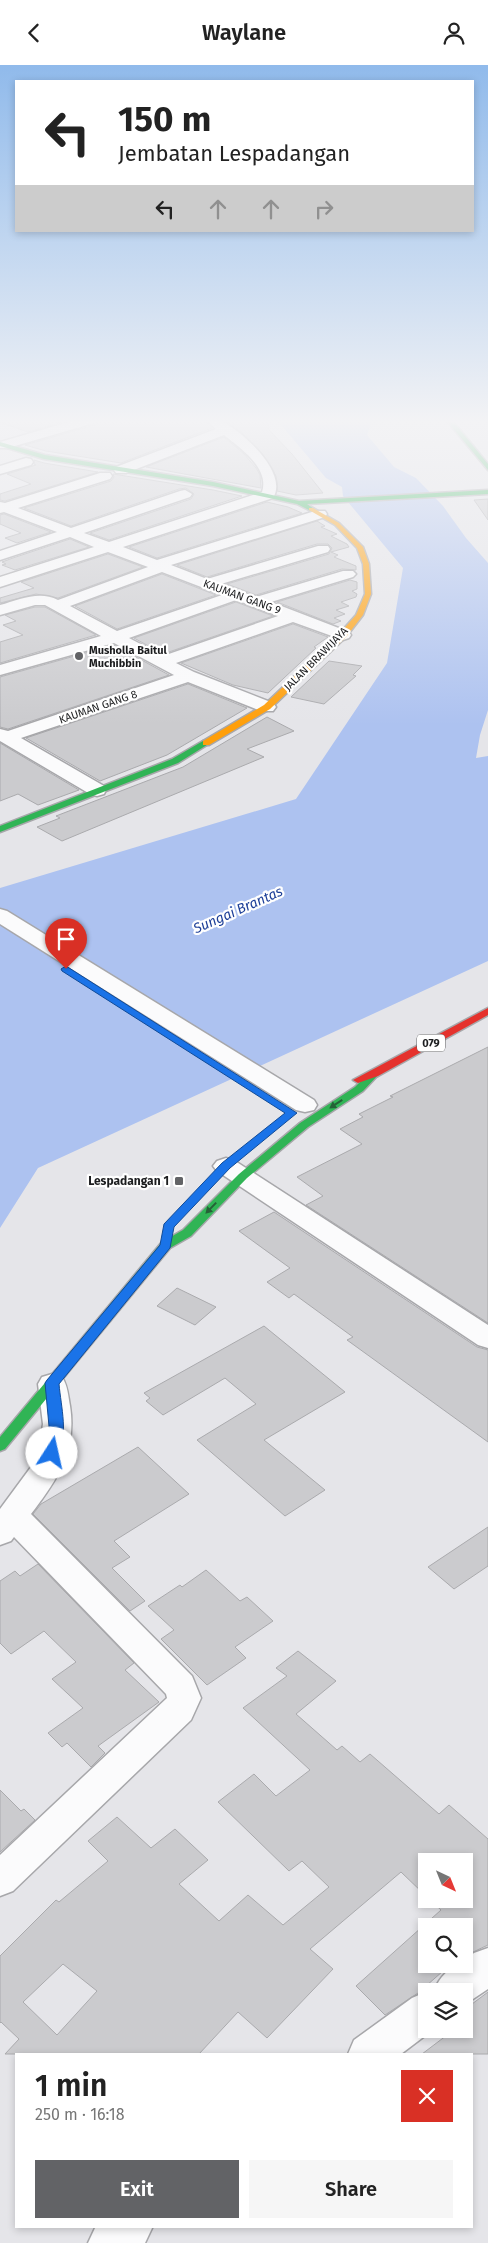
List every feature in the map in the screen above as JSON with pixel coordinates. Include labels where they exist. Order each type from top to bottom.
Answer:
[{"type":"main road","name":"JALAN BRAWIJAYA","points":[[0,829],[175,761],[267,707],[343,635],[364,605],[368,594],[366,563],[355,540],[335,522]]},
{"type":"main road","name":"079","points":[[346,1084],[374,1074],[488,1011]]},
{"type":"main road","name":"079","points":[[0,1446],[166,1245],[187,1233],[230,1168],[304,1125],[359,1089],[374,1074]]},
{"type":"main road","points":[[166,1245],[168,1227]]},
{"type":"street","name":"KAUMAN GANG 9","points":[[41,522],[343,635]]},
{"type":"street","points":[[0,556],[101,522]]},
{"type":"street","points":[[0,583],[184,522]]},
{"type":"street","points":[[59,605],[159,566],[283,522]]},
{"type":"street","points":[[206,584],[323,549]]},
{"type":"street","points":[[256,602],[348,574]]},
{"type":"street","points":[[0,671],[116,637],[236,595]]},
{"type":"street","points":[[0,610],[43,599],[59,605],[188,676],[267,707]]},
{"type":"street","points":[[162,662],[293,616]]},
{"type":"street","name":"KAUMAN GANG 8","points":[[4,736],[188,676]]},
{"type":"street","points":[[4,736],[97,790]]},
{"type":"street","points":[[0,915],[297,1104],[0,927]]},
{"type":"street","points":[[230,1168],[488,1338]]},
{"type":"street","points":[[0,1879],[172,1717],[184,1702],[184,1694],[180,1686],[6,1524],[46,1467],[52,1453],[57,1437],[52,1383]]},
{"type":"street","points":[[464,1983],[488,1966]]},
{"type":"street","points":[[369,2053],[418,2017]]},
{"type":"street","points":[[110,2243],[129,2228]]},
{"type":"water","name":"Sungai Brantas","points":[[364,522],[454,522],[488,563],[488,710],[480,735],[476,758],[488,756],[488,961],[38,1168],[0,1228],[0,888],[296,799],[387,663],[403,568]]},
{"type":"building","points":[[0,522],[24,522],[51,532],[17,543],[5,538],[21,533],[0,524]]},
{"type":"building","points":[[60,522],[84,522],[71,526]]},
{"type":"building","points":[[124,522],[164,522],[109,540],[90,533]]},
{"type":"building","points":[[207,522],[274,522],[157,558],[129,547]]},
{"type":"building","points":[[318,522],[325,526],[321,527],[337,534],[331,536],[347,544],[349,547],[331,552],[338,555],[334,557],[356,566],[356,570],[342,569],[256,595],[227,584],[329,554],[332,548],[328,544],[317,544],[207,577],[177,565]]},
{"type":"building","points":[[70,539],[89,547],[15,570],[2,565],[6,564],[2,562]]},
{"type":"building","points":[[108,554],[143,567],[58,598],[36,594],[0,603],[0,598],[34,588],[21,582]]},
{"type":"building","points":[[162,574],[216,595],[117,629],[75,606]]},
{"type":"building","points":[[350,580],[357,582],[357,589],[352,591],[357,594],[356,597],[341,602],[349,606],[336,610],[345,614],[334,618],[341,621],[333,624],[277,602]]},
{"type":"building","points":[[236,602],[273,616],[163,654],[134,638]]},
{"type":"building","points":[[35,607],[45,607],[96,635],[0,663],[0,642],[23,635],[3,625],[16,621],[5,615]]},
{"type":"building","points":[[293,624],[328,637],[314,647],[316,648],[268,693],[233,685],[181,663]]},
{"type":"building","points":[[114,645],[169,675],[8,729],[0,727],[0,677]]},
{"type":"building","points":[[329,661],[362,666],[353,675],[356,676],[324,704],[291,697]]},
{"type":"building","points":[[188,684],[247,708],[167,755],[100,781],[26,738]]},
{"type":"building","points":[[267,717],[294,731],[247,749],[264,757],[62,841],[37,827],[60,818],[56,816],[183,767]]},
{"type":"building","points":[[0,743],[79,790],[38,805],[18,794],[0,801]]},
{"type":"building","points":[[488,1047],[488,1323],[306,1205],[323,1196],[297,1177],[362,1144],[340,1129],[363,1117],[359,1114],[393,1097],[390,1096]]},
{"type":"building","points":[[274,1212],[477,1347],[488,1350],[488,1442],[347,1340],[353,1337],[294,1294],[289,1298],[267,1282],[290,1268],[239,1231]]},
{"type":"building","points":[[177,1288],[216,1307],[195,1325],[157,1306]]},
{"type":"building","points":[[264,1326],[345,1392],[264,1440],[325,1490],[285,1516],[197,1440],[256,1404],[225,1378],[163,1415],[146,1401],[150,1398],[144,1393]]},
{"type":"building","points":[[138,1447],[189,1494],[114,1541],[130,1557],[112,1568],[145,1601],[130,1611],[33,1514],[41,1504]]},
{"type":"building","points":[[488,1527],[488,1566],[454,1589],[428,1567]]},
{"type":"building","points":[[38,1564],[134,1663],[125,1670],[159,1702],[98,1746],[105,1753],[91,1767],[67,1743],[62,1747],[48,1733],[83,1708],[52,1679],[76,1662],[44,1631],[11,1654],[0,1643],[0,1581],[15,1571],[20,1576]]},
{"type":"building","points":[[206,1570],[240,1601],[247,1597],[273,1621],[235,1647],[246,1658],[207,1685],[161,1639],[174,1630],[148,1606],[180,1585],[182,1587]]},
{"type":"building","points":[[298,1651],[336,1681],[296,1714],[337,1750],[342,1746],[360,1762],[370,1754],[439,1814],[449,1805],[488,1839],[488,1945],[473,1952],[473,1918],[432,1918],[441,1910],[439,1908],[473,1908],[473,1853],[418,1853],[418,1888],[401,1872],[310,1949],[333,1969],[267,2038],[238,2012],[200,2053],[5,2054],[19,2039],[0,2023],[0,1956],[56,1900],[59,1902],[108,1861],[88,1841],[117,1817],[151,1848],[175,1829],[208,1860],[179,1884],[219,1921],[248,1895],[283,1925],[329,1887],[302,1861],[289,1871],[218,1802],[254,1774],[276,1796],[310,1770],[243,1708],[287,1676],[276,1668]],"holes":[[[63,1964],[97,1991],[57,2035],[23,2002]]]},
{"type":"building","points":[[0,1790],[21,1811],[24,1809],[35,1820],[0,1852]]},
{"type":"building","points":[[418,1931],[418,1973],[441,1973],[429,1983],[418,1983],[418,1993],[385,2015],[356,1986]]},
{"type":"building","points":[[488,1992],[488,2054],[423,2053],[443,2038],[473,2038],[473,2003]]},
{"type":"traffic: fast","points":[[0,829],[175,761],[206,743]]},
{"type":"traffic: fast","points":[[0,1446],[166,1245],[187,1233],[243,1176],[304,1125],[359,1089],[374,1074]]},
{"type":"traffic: slow","points":[[206,743],[267,707],[343,635],[359,615],[368,594],[366,564],[360,547],[333,522]]},
{"type":"traffic: jam","points":[[358,1080],[374,1074],[488,1011]]},
{"type":"place","name":"Musholla Baitul Muchibbin","points":[[79,656]]},
{"type":"place","name":"Lespadangan 1","points":[[179,1181]]},
{"type":"route","points":[[52,1453],[57,1437],[52,1383],[166,1245],[168,1227],[226,1166],[292,1113],[66,969]]}]
